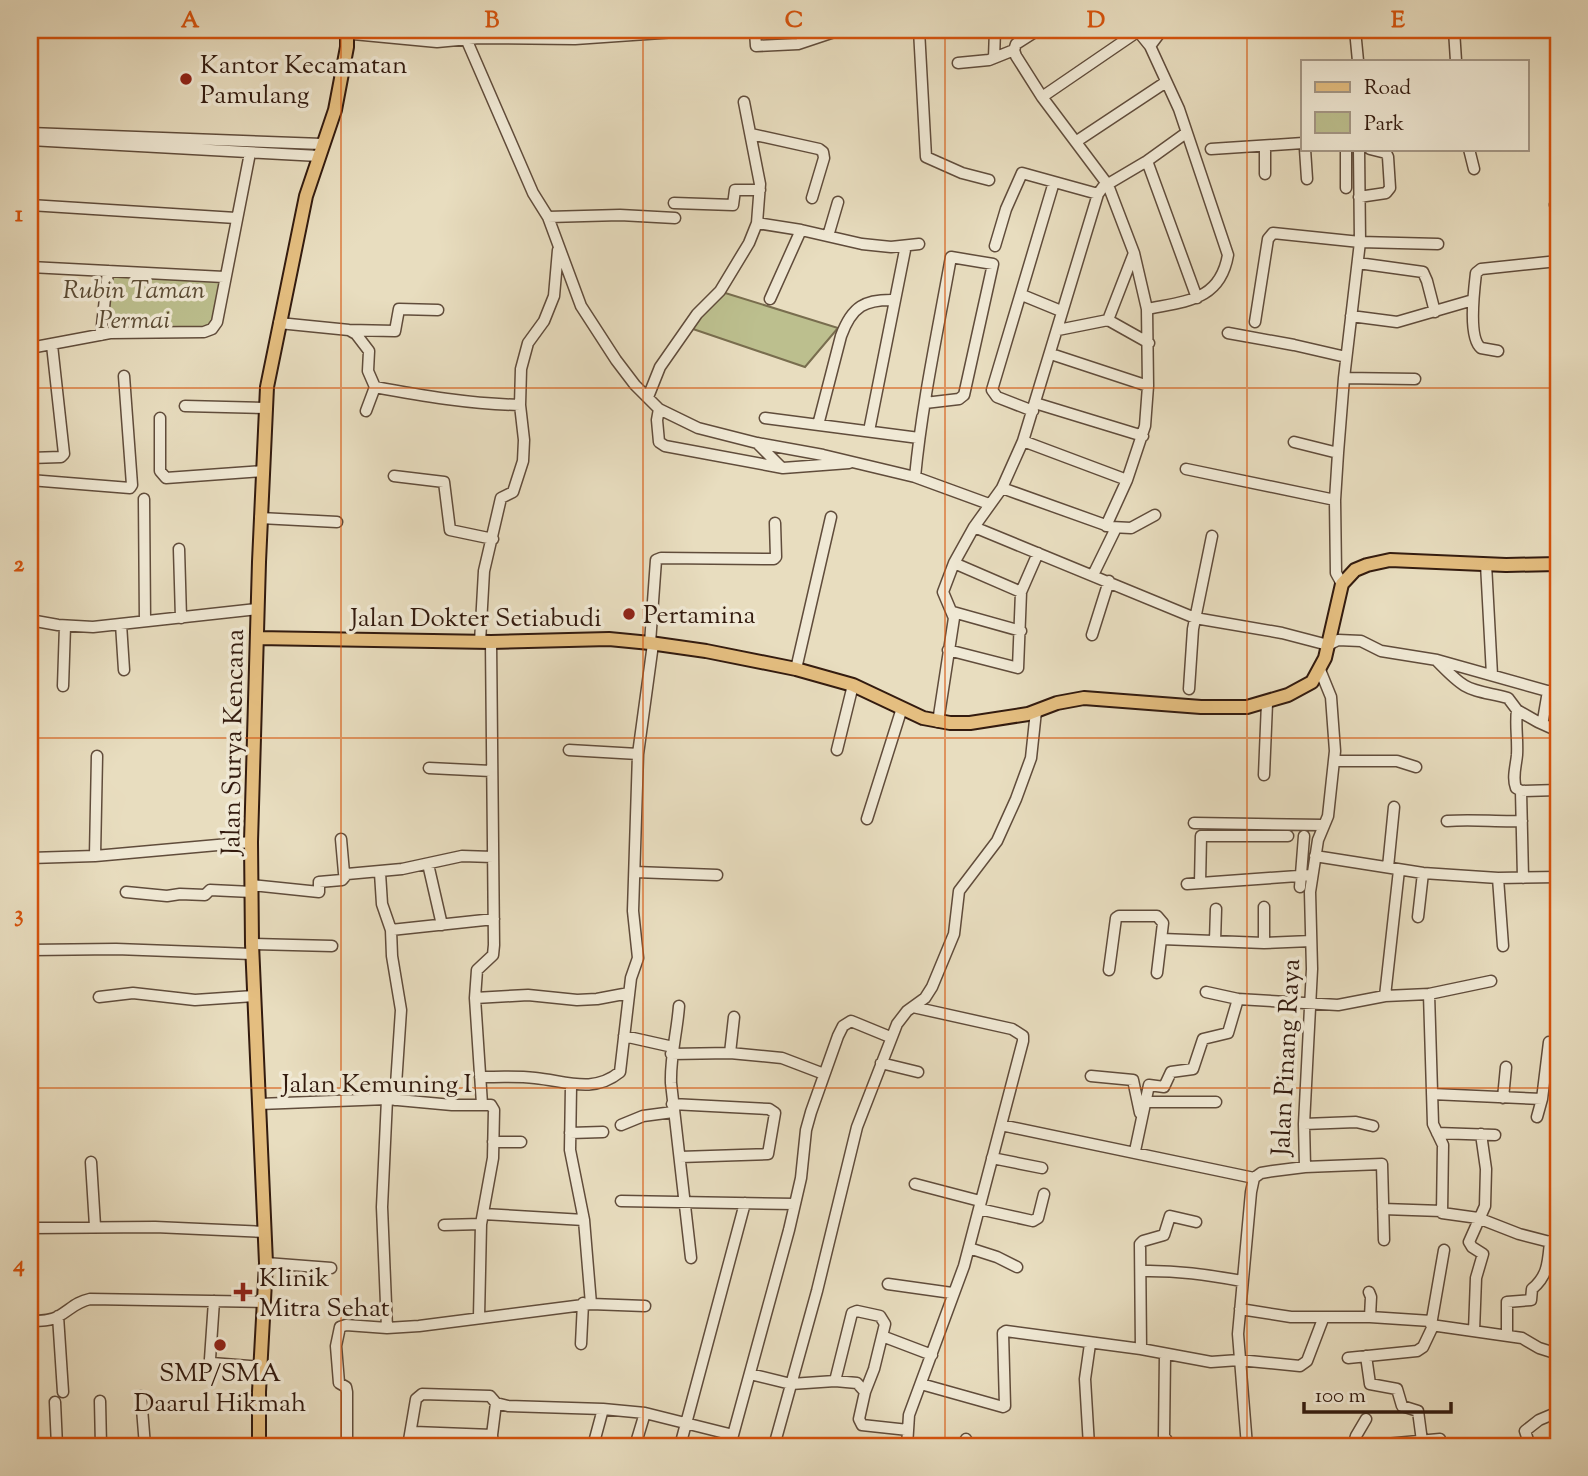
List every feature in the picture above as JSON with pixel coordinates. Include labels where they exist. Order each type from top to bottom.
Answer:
[{"type":"main road","name":"Jalan Surya Kencana","points":[[259,1446],[266,1263],[252,949],[251,842],[260,518],[267,387],[306,196],[335,110],[352,31]]},
{"type":"main road","points":[[1320,670],[1342,584],[1355,570],[1376,562],[1402,561],[1558,564]]},
{"type":"main road","name":"Jalan Dokter Setiabudi","points":[[257,638],[486,642],[609,639],[652,644],[706,651],[796,669],[853,685],[938,722],[970,723],[1036,715],[1057,704],[1084,698],[1218,708],[1247,707],[1267,703],[1303,687],[1312,682],[1320,670]]},
{"type":"street","points":[[352,31],[437,42],[479,38],[575,39],[690,30],[755,31],[756,46],[798,44],[834,32],[859,30]]},
{"type":"street","points":[[919,30],[926,157],[962,173],[989,180]]},
{"type":"street","points":[[994,58],[995,30]]},
{"type":"street","points":[[958,63],[994,58],[1014,50],[1016,44],[1038,30]]},
{"type":"street","points":[[1150,46],[1162,30]]},
{"type":"street","points":[[1355,30],[1358,60]]},
{"type":"street","points":[[1454,30],[1456,60]]},
{"type":"street","points":[[1042,96],[1138,31],[1150,46],[1179,109],[1228,255],[1216,286],[1197,298],[1147,309]]},
{"type":"street","points":[[467,41],[533,193],[548,217],[580,306],[615,360],[635,386],[659,409],[698,428],[915,477],[989,504]]},
{"type":"street","points":[[1014,50],[1042,96],[1108,185],[1134,253],[1147,309],[1148,386],[1143,436],[1093,575]]},
{"type":"street","points":[[1077,141],[1166,82]]},
{"type":"street","points":[[648,397],[660,367],[697,314],[720,290],[749,243],[757,223],[760,190],[744,102]]},
{"type":"street","points":[[1021,631],[953,612],[944,600],[943,592],[954,563],[974,527],[1002,488],[1023,441],[1098,194],[1186,132]]},
{"type":"street","points":[[30,133],[187,144],[250,153],[320,150]]},
{"type":"street","points":[[751,134],[788,141],[823,152],[812,198]]},
{"type":"street","points":[[30,140],[320,150]]},
{"type":"street","points":[[1211,149],[1301,143]]},
{"type":"street","points":[[1265,146],[1265,174]]},
{"type":"street","points":[[1306,150],[1307,179]]},
{"type":"street","points":[[1346,150],[1346,188]]},
{"type":"street","points":[[1342,584],[1336,573],[1335,499],[1346,357],[1360,242],[1359,150]]},
{"type":"street","points":[[1359,197],[1386,193],[1390,188],[1388,157],[1385,153],[1374,150]]},
{"type":"street","points":[[1469,150],[1474,170]]},
{"type":"street","points":[[30,348],[100,334],[204,332],[212,329],[216,322],[250,153]]},
{"type":"street","points":[[1147,161],[1197,298]]},
{"type":"street","points":[[995,246],[1006,209],[1022,173],[1098,194]]},
{"type":"street","points":[[1054,182],[992,390],[996,397],[1143,436]]},
{"type":"street","points":[[674,203],[733,205],[735,190],[760,190]]},
{"type":"street","points":[[828,236],[838,202]]},
{"type":"street","points":[[30,205],[236,218]]},
{"type":"street","points":[[548,217],[620,215],[675,218]]},
{"type":"street","points":[[757,223],[862,244],[891,247],[919,244]]},
{"type":"street","points":[[770,299],[801,230]]},
{"type":"street","points":[[1255,322],[1270,235],[1273,233],[1360,242],[1438,244]]},
{"type":"street","points":[[479,1317],[482,1219],[493,1158],[488,1105],[480,1077],[475,998],[477,970],[493,956],[494,919],[484,571],[500,500],[513,492],[523,461],[524,431],[519,381],[528,343],[544,321],[554,296],[558,244]]},
{"type":"street","points":[[869,431],[905,250]]},
{"type":"street","points":[[1108,320],[1134,253]]},
{"type":"street","points":[[915,477],[919,438],[925,403],[951,257],[993,264],[964,395],[959,399],[925,403]]},
{"type":"street","points":[[1498,351],[1476,345],[1473,300],[1476,274],[1481,269],[1558,261]]},
{"type":"street","points":[[1358,263],[1423,272],[1435,312]]},
{"type":"street","points":[[30,267],[224,277]]},
{"type":"street","points":[[100,334],[108,271]]},
{"type":"street","points":[[1022,295],[1061,311]]},
{"type":"street","points":[[818,425],[841,336],[847,323],[864,303],[874,299],[895,300]]},
{"type":"street","points":[[1350,316],[1397,322],[1473,300]]},
{"type":"street","points":[[279,323],[349,330],[395,331],[399,309],[438,310]]},
{"type":"street","points":[[1058,330],[1108,320],[1149,343]]},
{"type":"street","points":[[349,330],[369,351],[368,371],[375,387],[366,411]]},
{"type":"street","points":[[1228,333],[1346,357]]},
{"type":"street","points":[[30,458],[61,457],[65,453],[52,345]]},
{"type":"street","points":[[1051,354],[1148,386]]},
{"type":"street","points":[[30,480],[130,488],[132,485],[124,376]]},
{"type":"street","points":[[1344,378],[1415,379]]},
{"type":"street","points":[[375,387],[459,399],[472,404],[520,405]]},
{"type":"street","points":[[185,406],[267,408]]},
{"type":"street","points":[[659,409],[659,442],[664,446],[783,468],[853,462]]},
{"type":"street","points":[[160,418],[160,471],[166,478],[264,471]]},
{"type":"street","points":[[658,428],[667,425],[674,418]]},
{"type":"street","points":[[765,418],[919,438]]},
{"type":"street","points":[[1023,441],[1127,480]]},
{"type":"street","points":[[1293,442],[1338,453]]},
{"type":"street","points":[[757,443],[783,468]]},
{"type":"street","points":[[1186,470],[1335,499]]},
{"type":"street","points":[[394,477],[444,482],[450,530],[493,539]]},
{"type":"street","points":[[1002,488],[1111,527],[1137,526],[1155,515]]},
{"type":"street","points":[[144,499],[145,621]]},
{"type":"street","points":[[796,669],[831,517]]},
{"type":"street","points":[[260,518],[337,522]]},
{"type":"street","points":[[480,1077],[531,1077],[551,1079],[571,1086],[589,1086],[603,1082],[620,1072],[631,978],[638,958],[633,911],[638,754],[652,644],[656,560],[774,559],[775,523]]},
{"type":"street","points":[[974,527],[1195,618],[1282,633],[1328,645],[1338,640],[1361,641],[1381,651],[1437,660],[1553,693],[1543,720],[1538,722]]},
{"type":"street","points":[[1189,689],[1195,618],[1212,536]]},
{"type":"street","points":[[178,549],[181,618]]},
{"type":"street","points":[[947,650],[1018,668],[1021,592],[1038,553]]},
{"type":"street","points":[[954,563],[1021,592]]},
{"type":"street","points":[[1486,564],[1492,675]]},
{"type":"street","points":[[1092,635],[1109,581]]},
{"type":"street","points":[[30,620],[93,627],[257,609]]},
{"type":"street","points":[[938,722],[953,612]]},
{"type":"street","points":[[121,624],[124,670]]},
{"type":"street","points":[[63,686],[65,625]]},
{"type":"street","points":[[1437,660],[1459,684],[1479,693],[1513,701],[1517,710],[1514,728],[1517,751],[1514,783],[1516,788],[1521,791],[1558,790]]},
{"type":"street","name":"Jalan Pinang Raya","points":[[1247,1446],[1239,1360],[1240,1309],[1254,1178],[1261,1173],[1305,1167],[1304,1124],[1311,1005],[1312,875],[1323,825],[1328,816],[1335,761],[1331,697],[1320,670]]},
{"type":"street","points":[[837,750],[853,685]]},
{"type":"street","points":[[1264,775],[1267,703]]},
{"type":"street","points":[[867,819],[902,708]]},
{"type":"street","points":[[1517,710],[1558,731]]},
{"type":"street","points":[[774,1446],[833,1229],[857,1127],[890,1037],[902,1016],[925,998],[946,953],[954,933],[959,891],[997,841],[1017,799],[1031,758],[1036,715]]},
{"type":"street","points":[[569,750],[638,754]]},
{"type":"street","points":[[95,856],[97,756]]},
{"type":"street","points":[[1335,761],[1397,761],[1416,767]]},
{"type":"street","points":[[429,768],[491,771]]},
{"type":"street","points":[[1521,791],[1523,878]]},
{"type":"street","points":[[1385,996],[1394,807]]},
{"type":"street","points":[[1447,821],[1522,821]]},
{"type":"street","points":[[1194,823],[1323,825]]},
{"type":"street","points":[[1200,883],[1200,836],[1289,836]]},
{"type":"street","points":[[1300,881],[1304,836]]},
{"type":"street","points":[[341,839],[344,873],[347,874]]},
{"type":"street","points":[[30,858],[95,856],[251,842]]},
{"type":"street","points":[[126,892],[167,897],[180,894],[205,895],[210,890],[319,892],[319,882],[342,880],[347,874],[380,873],[462,856],[493,857]]},
{"type":"street","points":[[1315,856],[1423,873],[1498,878],[1558,877]]},
{"type":"street","points":[[428,864],[442,925]]},
{"type":"street","points":[[635,872],[717,875]]},
{"type":"street","points":[[380,873],[382,904],[391,930],[392,956],[401,1010],[382,1207],[387,1328]]},
{"type":"street","points":[[1418,917],[1423,873]]},
{"type":"street","points":[[1187,884],[1300,881],[1312,875]]},
{"type":"street","points":[[1498,878],[1503,946]]},
{"type":"street","points":[[1264,907],[1264,943]]},
{"type":"street","points":[[1215,941],[1216,909]]},
{"type":"street","points":[[1109,970],[1114,920],[1119,916],[1157,916],[1163,923],[1157,973]]},
{"type":"street","points":[[391,930],[494,919]]},
{"type":"street","points":[[1161,939],[1264,943],[1311,941]]},
{"type":"street","points":[[30,950],[332,946]]},
{"type":"street","points":[[1206,992],[1238,999],[1338,1005],[1385,996],[1429,994],[1491,981]]},
{"type":"street","points":[[475,998],[528,995],[577,1000],[629,993]]},
{"type":"street","points":[[99,997],[145,994],[195,1000],[254,996]]},
{"type":"street","points":[[1429,994],[1433,1124],[1443,1145],[1441,1211]]},
{"type":"street","points":[[1135,1151],[1149,1085],[1164,1087],[1171,1072],[1193,1069],[1205,1038],[1228,1033],[1238,999]]},
{"type":"street","points":[[679,1006],[677,1032],[672,1050],[673,1108],[691,1258]]},
{"type":"street","points":[[907,1446],[909,1415],[969,1248],[1023,1036],[1012,1029],[913,1007]]},
{"type":"street","points":[[730,1053],[734,1017]]},
{"type":"street","points":[[730,1446],[795,1204],[801,1178],[806,1130],[838,1036],[848,1021],[890,1037]]},
{"type":"street","points":[[624,1036],[672,1050],[782,1058],[824,1074]]},
{"type":"street","points":[[1537,1117],[1549,1042]]},
{"type":"street","points":[[881,1063],[918,1072]]},
{"type":"street","points":[[1503,1098],[1506,1068]]},
{"type":"street","points":[[1091,1076],[1133,1080],[1141,1121]]},
{"type":"street","points":[[571,1086],[571,1158],[584,1220],[587,1304],[581,1344]]},
{"type":"street","points":[[1432,1094],[1542,1099]]},
{"type":"street","name":"Jalan Kemuning I","points":[[259,1104],[391,1099],[452,1105],[488,1105]]},
{"type":"street","points":[[1145,1102],[1216,1102]]},
{"type":"street","points":[[621,1125],[673,1108],[769,1109],[775,1113],[768,1154],[680,1157]]},
{"type":"street","points":[[1304,1124],[1356,1122],[1373,1126]]},
{"type":"street","points":[[1001,1125],[1254,1178]]},
{"type":"street","points":[[570,1133],[603,1132]]},
{"type":"street","points":[[1437,1133],[1495,1135]]},
{"type":"street","points":[[1475,1331],[1476,1278],[1483,1254],[1469,1242],[1485,1206],[1486,1169],[1481,1134]]},
{"type":"street","points":[[493,1142],[521,1142]]},
{"type":"street","points":[[992,1158],[1042,1168]]},
{"type":"street","points":[[91,1162],[95,1226]]},
{"type":"street","points":[[1305,1167],[1382,1164],[1384,1240]]},
{"type":"street","points":[[915,1184],[1033,1221],[1038,1217],[1044,1194]]},
{"type":"street","points":[[621,1201],[795,1204]]},
{"type":"street","points":[[680,1446],[745,1203]]},
{"type":"street","points":[[1383,1209],[1441,1211],[1445,1214],[1478,1217],[1519,1234],[1550,1242]]},
{"type":"street","points":[[1140,1349],[1140,1244],[1164,1235],[1170,1216],[1196,1222]]},
{"type":"street","points":[[444,1225],[482,1219],[584,1220]]},
{"type":"street","points":[[1507,1335],[1507,1302],[1531,1300],[1532,1289],[1546,1273],[1550,1242],[1555,1238],[1558,1221]]},
{"type":"street","points":[[30,1228],[95,1226],[265,1232]]},
{"type":"street","points":[[969,1248],[1017,1267]]},
{"type":"street","points":[[1348,1358],[1417,1351],[1423,1347],[1432,1323],[1444,1250]]},
{"type":"street","points":[[266,1263],[331,1268]]},
{"type":"street","points":[[1141,1271],[1197,1273],[1242,1281]]},
{"type":"street","points":[[888,1284],[952,1293]]},
{"type":"street","points":[[1369,1292],[1370,1317]]},
{"type":"street","points":[[30,1321],[49,1320],[80,1301],[90,1299],[264,1302]]},
{"type":"street","points":[[214,1301],[210,1359],[212,1363],[261,1367]]},
{"type":"street","points":[[346,1446],[347,1392],[346,1387],[339,1383],[336,1346],[340,1327],[346,1325],[387,1328],[587,1304],[645,1306]]},
{"type":"street","points":[[1240,1309],[1292,1317],[1370,1317],[1432,1323],[1528,1340],[1539,1348],[1558,1354]]},
{"type":"street","points":[[835,1381],[853,1312],[883,1318],[885,1324],[859,1419],[862,1425],[908,1430]]},
{"type":"street","points":[[58,1316],[63,1392]]},
{"type":"street","points":[[921,1384],[1003,1408],[1004,1331],[1140,1349],[1211,1362],[1239,1360],[1303,1365],[1323,1319]]},
{"type":"street","points":[[882,1336],[932,1355]]},
{"type":"street","points":[[1089,1446],[1085,1379],[1090,1343]]},
{"type":"street","points":[[1165,1355],[1164,1436],[1168,1442],[1177,1446]]},
{"type":"street","points":[[1366,1356],[1370,1384],[1397,1389],[1402,1406],[1419,1411],[1422,1441]]},
{"type":"street","points":[[750,1374],[791,1384],[835,1381],[857,1383],[865,1392]]},
{"type":"street","points":[[408,1446],[419,1394],[490,1396],[496,1403],[509,1406],[645,1413],[733,1435]]},
{"type":"street","points":[[141,1396],[145,1446]]},
{"type":"street","points":[[100,1401],[101,1446]]},
{"type":"street","points":[[55,1402],[57,1446]]},
{"type":"street","points":[[414,1432],[492,1441],[496,1403]]},
{"type":"street","points":[[593,1446],[603,1409]]},
{"type":"street","points":[[1530,1446],[1525,1431],[1539,1420],[1558,1412]]},
{"type":"street","points":[[635,1446],[645,1413]]},
{"type":"street","points":[[1353,1446],[1366,1419]]},
{"type":"street","points":[[1364,1446],[1440,1439]]},
{"type":"green space","points":[[273,30],[273,35],[112,32]]},
{"type":"green space","name":"Rubin Taman Permai","points":[[108,271],[224,277],[212,329],[101,335]]},
{"type":"green space","points":[[722,292],[838,328],[805,367],[690,328]]},
{"type":"place","name":"Kantor Kecamatan Pamulang","points":[[186,79]]},
{"type":"place","name":"Pertamina","points":[[629,614]]},
{"type":"place","name":"Klinik Mitra Sehat","points":[[243,1292]]},
{"type":"place","name":"SMP/SMA Daarul Hikmah","points":[[220,1345]]}]
